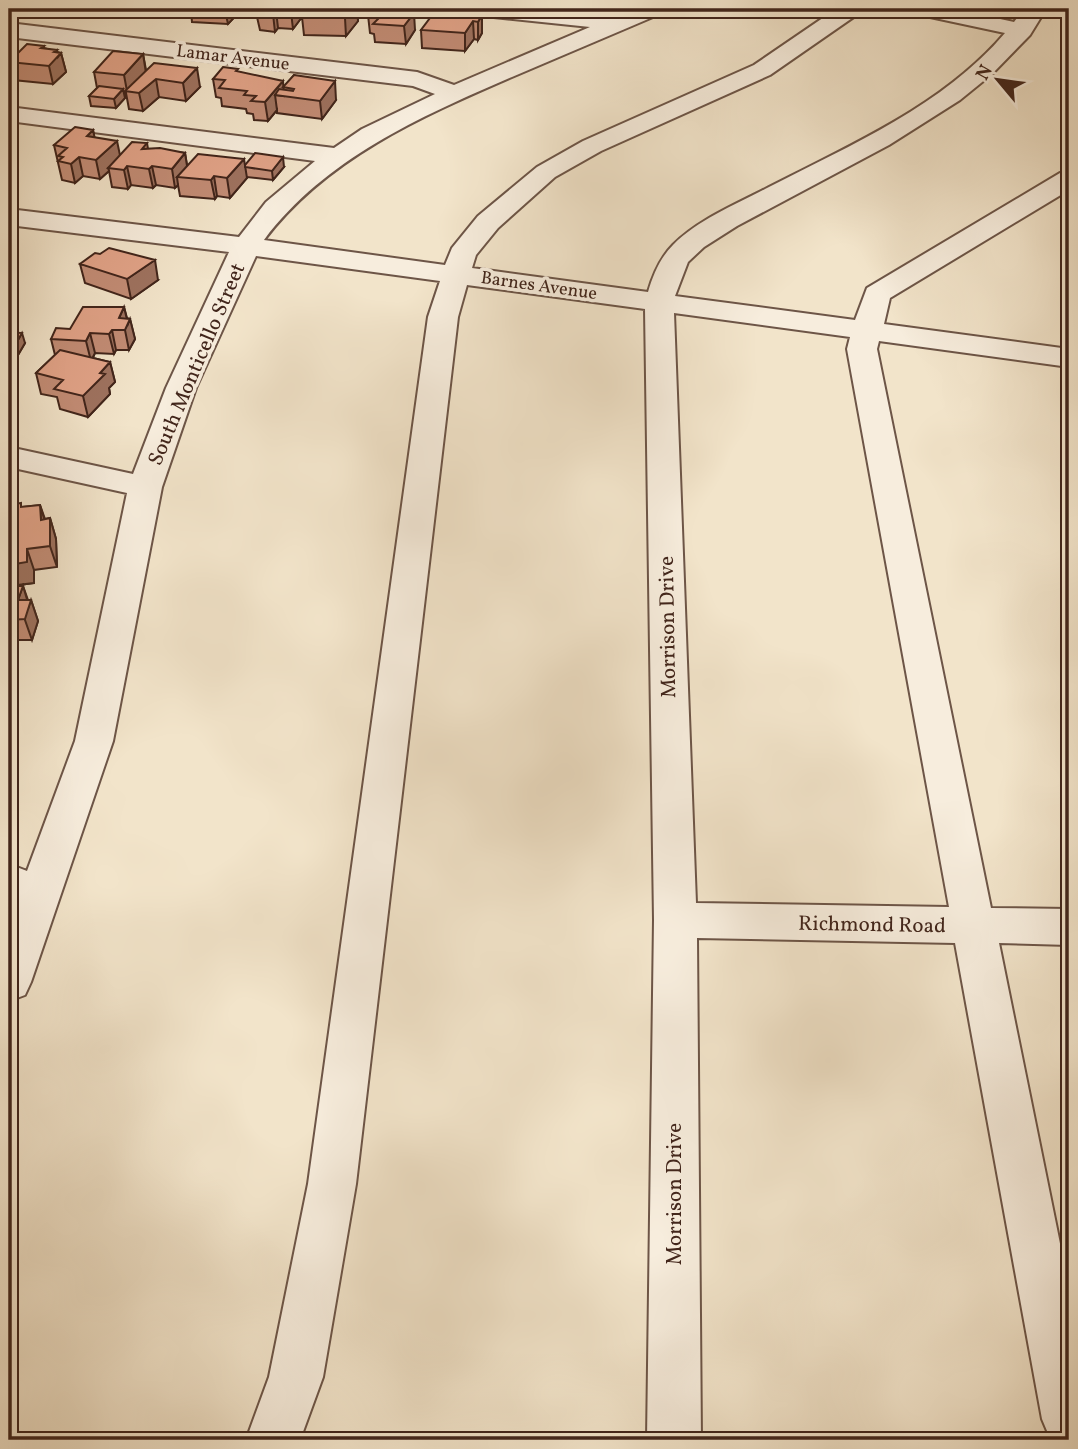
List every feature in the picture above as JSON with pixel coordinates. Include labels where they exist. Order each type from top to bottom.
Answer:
[{"type":"street","points":[[484,9],[622,24]]},
{"type":"street","name":"South Monticello Street","points":[[9,982],[25,888],[94,741],[145,488],[181,388],[246,246],[275,208],[338,156],[371,134],[455,93],[652,9]]},
{"type":"street","points":[[273,1440],[296,1377],[332,1184],[443,317],[462,254],[488,222],[546,172],[592,146],[762,70],[850,9]]},
{"type":"street","points":[[924,9],[1029,19]]},
{"type":"street","name":"Morrison Drive","points":[[674,1440],[675,920],[659,301],[669,271],[676,261],[684,250],[711,229],[888,134],[947,98],[982,70],[1029,19]]},
{"type":"street","name":"Lamar Avenue","points":[[9,30],[417,79],[455,93]]},
{"type":"street","points":[[9,114],[338,156]]},
{"type":"street","points":[[1069,179],[877,294],[862,349],[1069,1419]]},
{"type":"street","name":"Barnes Avenue","points":[[9,217],[246,246],[1069,358]]},
{"type":"street","points":[[9,457],[145,488]]},
{"type":"street","name":"Richmond Road","points":[[675,920],[1069,927]]},
{"type":"building","points":[[194,9],[232,9],[226,15],[191,12]]},
{"type":"building","points":[[260,9],[293,9],[291,12],[276,10],[273,14],[258,12]]},
{"type":"building","points":[[309,9],[352,9],[345,18],[302,17]]},
{"type":"building","points":[[373,9],[414,13],[404,26],[373,24],[380,17],[368,15]]},
{"type":"building","points":[[436,10],[482,15],[478,22],[473,21],[465,33],[421,30]]},
{"type":"building","points":[[27,44],[44,46],[41,48],[61,53],[49,66],[9,62]]},
{"type":"building","points":[[113,51],[143,54],[124,75],[94,72]]},
{"type":"building","points":[[154,63],[197,68],[183,83],[156,79],[139,93],[125,91]]},
{"type":"building","points":[[223,67],[283,81],[265,102],[251,101],[256,96],[244,95],[247,91],[219,88],[225,80],[213,79]]},
{"type":"building","points":[[294,75],[335,81],[320,101],[275,95],[279,89],[293,91],[294,89],[283,87]]},
{"type":"building","points":[[99,86],[123,89],[114,99],[89,96]]},
{"type":"building","points":[[75,127],[93,130],[87,136],[117,141],[96,160],[79,157],[71,164],[58,161],[63,157],[58,156],[67,148],[54,145]]},
{"type":"building","points":[[132,142],[147,143],[142,149],[160,148],[185,153],[172,169],[152,166],[149,169],[127,166],[124,170],[108,168]]},
{"type":"building","points":[[255,153],[283,157],[272,171],[245,167]]},
{"type":"building","points":[[198,154],[244,159],[227,178],[214,176],[211,180],[177,177]]},
{"type":"building","points":[[109,248],[155,260],[127,279],[80,264],[95,253],[100,254]]},
{"type":"building","points":[[83,307],[124,307],[119,318],[130,319],[125,330],[112,330],[109,334],[90,333],[86,341],[51,339],[56,328],[70,329]]},
{"type":"building","points":[[9,332],[22,333],[15,345],[9,345]]},
{"type":"building","points":[[60,350],[110,362],[100,373],[105,374],[83,396],[54,389],[63,380],[36,373]]},
{"type":"building","points":[[21,503],[21,507],[40,505],[41,520],[50,518],[50,546],[27,549],[27,562],[9,565],[9,505]]},
{"type":"building","points":[[9,586],[23,586],[18,600],[31,600],[25,619],[9,620]]}]
